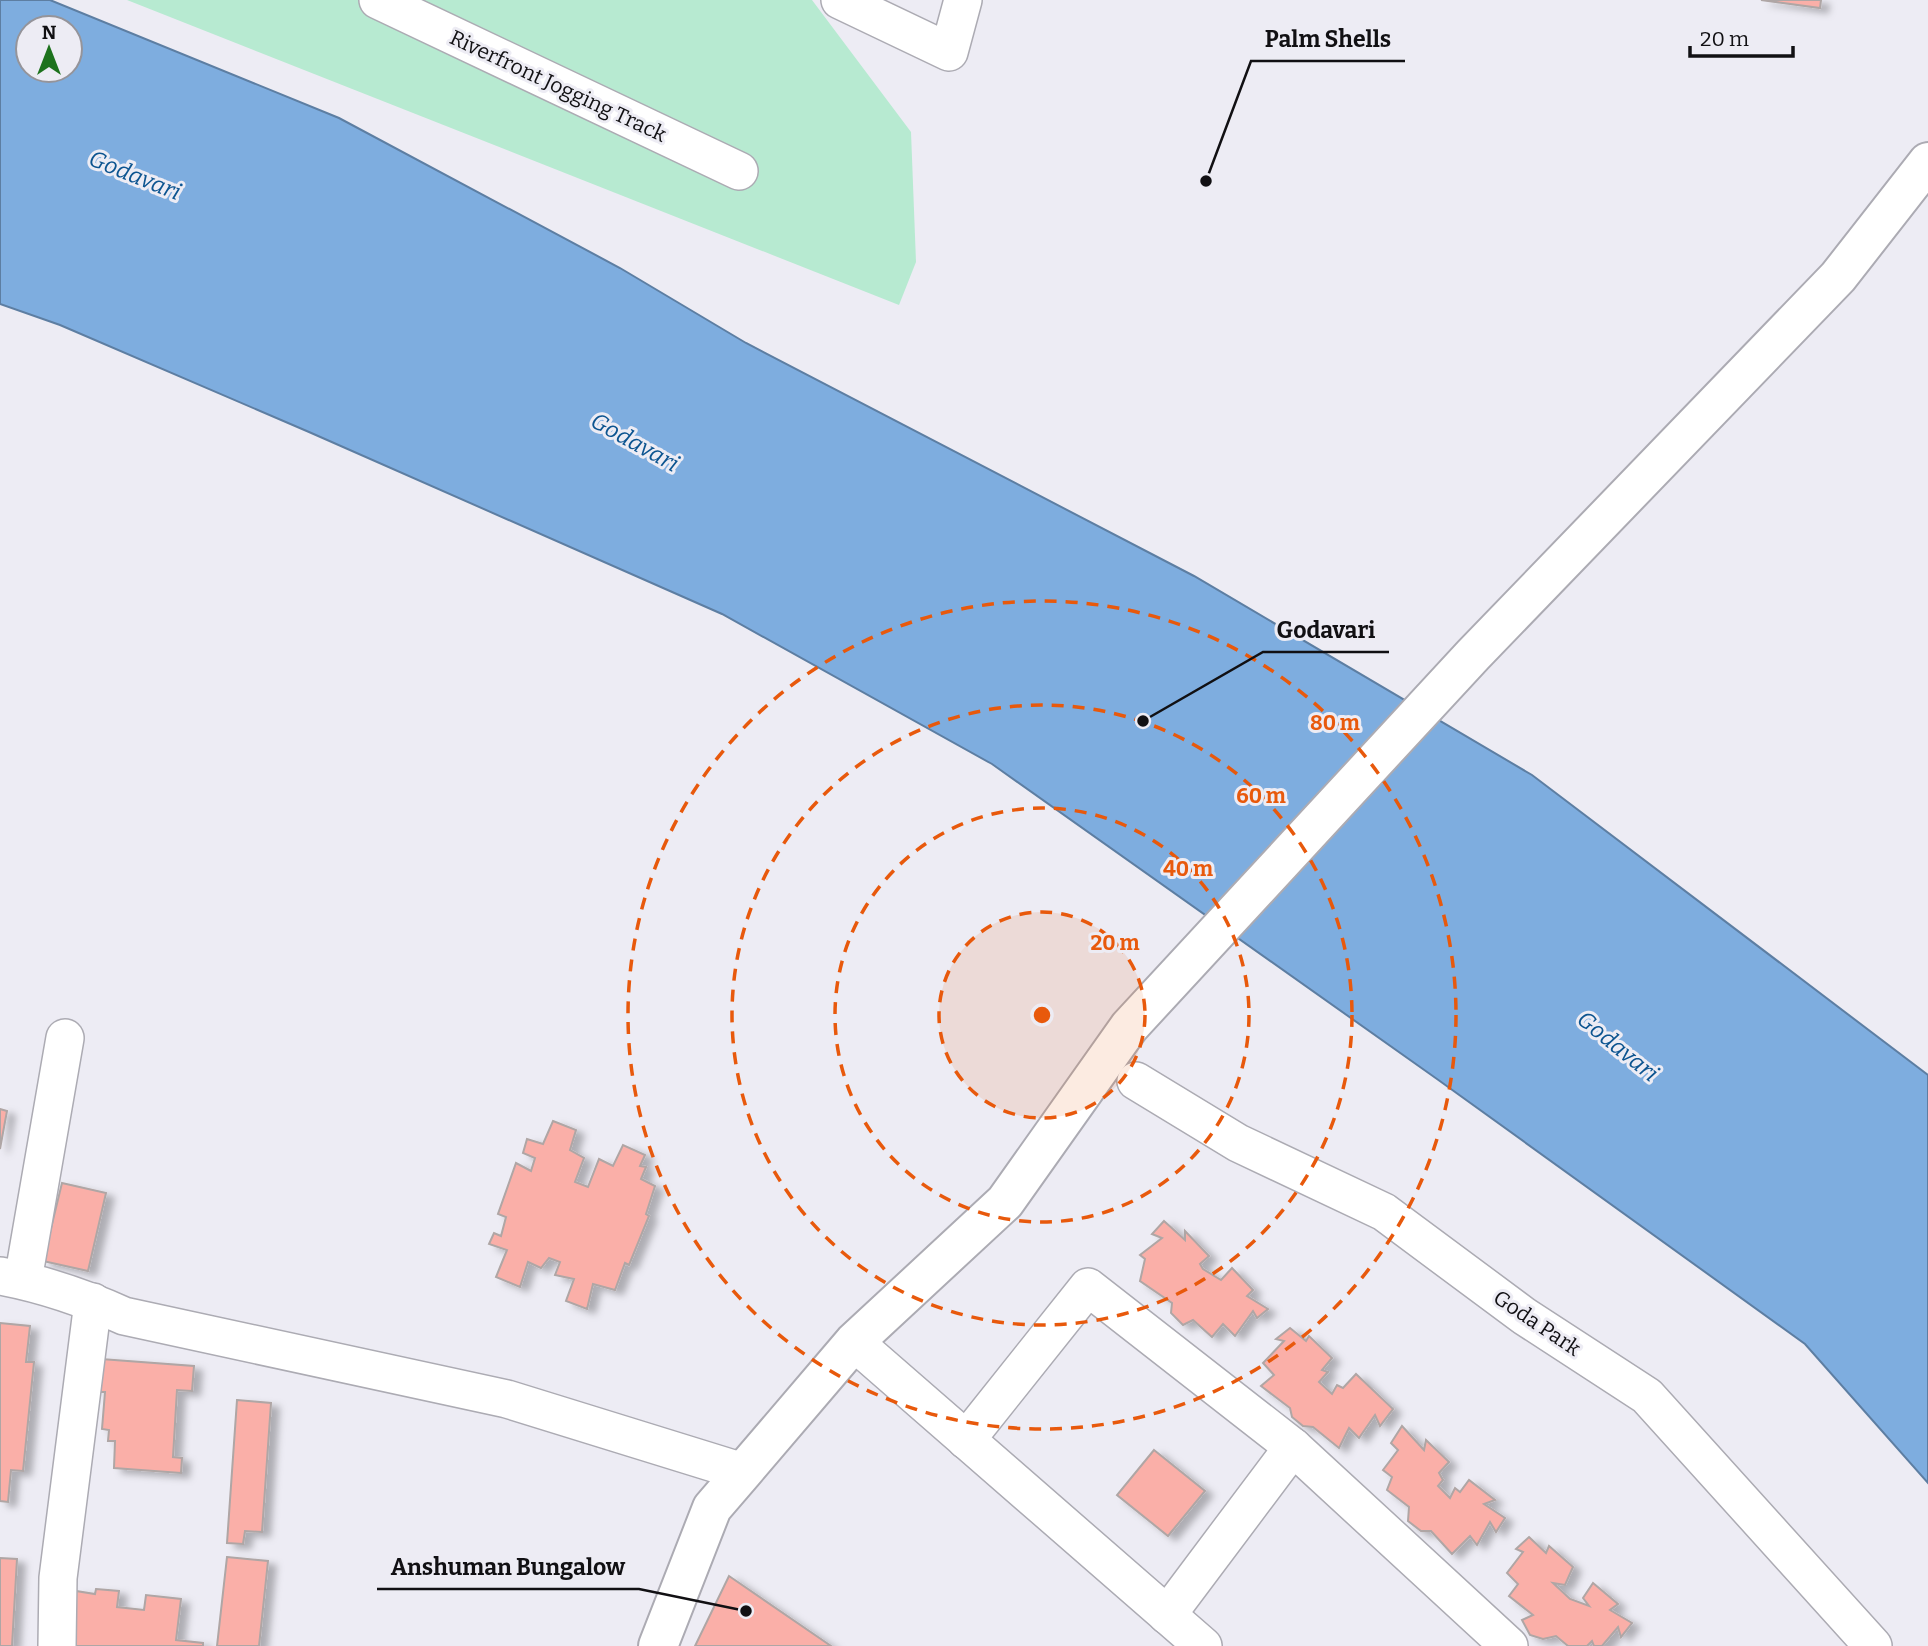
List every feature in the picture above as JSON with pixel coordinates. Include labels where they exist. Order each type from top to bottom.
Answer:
[{"type":"main road","points":[[658,1646],[712,1508],[853,1342],[1005,1202],[1129,1027],[1473,655],[1838,277],[1928,162]]},
{"type":"street","name":"Riverfront Jogging Track","points":[[378,0],[739,171]]},
{"type":"street","points":[[840,0],[949,52],[963,0]]},
{"type":"street","points":[[65,1038],[12,1278],[93,1302],[124,1316],[507,1399],[743,1472]]},
{"type":"street","name":"Goda Park","points":[[1136,1082],[1238,1143],[1384,1212],[1524,1316],[1647,1396],[1873,1646]]},
{"type":"street","points":[[966,1440],[1088,1287],[1293,1447],[1509,1646]]},
{"type":"street","points":[[57,1646],[58,1578],[93,1302]]},
{"type":"street","points":[[853,1342],[1203,1646]]},
{"type":"street","points":[[1167,1615],[1293,1447]]},
{"type":"green space","points":[[127,0],[812,0],[911,132],[916,262],[899,305]]},
{"type":"water","points":[[0,0],[50,0],[339,118],[620,268],[746,343],[1194,576],[1532,775],[1928,1075],[1928,1483],[1805,1344],[992,764],[722,614],[60,325],[0,304]]},
{"type":"building","points":[[1761,0],[1821,0],[1820,8]]},
{"type":"building","points":[[0,1109],[7,1111],[0,1149]]},
{"type":"building","points":[[553,1121],[576,1130],[570,1150],[584,1158],[575,1182],[588,1187],[599,1159],[613,1166],[623,1145],[645,1155],[640,1166],[646,1167],[641,1179],[655,1186],[646,1214],[649,1216],[629,1265],[625,1263],[615,1290],[593,1284],[587,1309],[566,1301],[574,1279],[555,1275],[560,1262],[549,1258],[541,1268],[528,1262],[520,1287],[496,1277],[507,1250],[489,1244],[494,1233],[501,1236],[506,1217],[498,1214],[516,1163],[531,1171],[535,1158],[523,1153],[527,1139],[543,1144]]},
{"type":"building","points":[[62,1183],[106,1193],[88,1271],[43,1261]]},
{"type":"building","points":[[1164,1221],[1185,1240],[1185,1231],[1209,1256],[1200,1264],[1203,1269],[1221,1280],[1232,1268],[1253,1290],[1247,1296],[1268,1309],[1257,1318],[1253,1311],[1235,1336],[1223,1324],[1212,1337],[1193,1320],[1183,1325],[1171,1313],[1172,1303],[1140,1281],[1145,1259],[1140,1255],[1162,1238],[1152,1234]]},
{"type":"building","points":[[0,1323],[30,1326],[26,1362],[34,1362],[23,1471],[11,1470],[8,1502],[0,1501]]},
{"type":"building","points":[[1290,1328],[1306,1341],[1309,1336],[1332,1358],[1322,1370],[1328,1372],[1319,1382],[1332,1394],[1337,1385],[1343,1388],[1356,1374],[1393,1409],[1380,1426],[1375,1415],[1359,1438],[1349,1428],[1339,1448],[1313,1427],[1303,1426],[1292,1417],[1290,1408],[1261,1386],[1274,1375],[1263,1363],[1284,1341],[1276,1339]]},
{"type":"building","points":[[101,1359],[194,1366],[192,1391],[177,1390],[173,1457],[182,1458],[181,1473],[114,1468],[115,1441],[108,1441],[109,1430],[102,1429],[105,1392],[99,1392]]},
{"type":"building","points":[[237,1400],[271,1403],[262,1532],[245,1531],[243,1544],[227,1543]]},
{"type":"building","points":[[1402,1426],[1424,1450],[1426,1440],[1449,1462],[1439,1473],[1443,1480],[1438,1486],[1450,1498],[1455,1488],[1460,1492],[1469,1480],[1495,1500],[1484,1504],[1505,1518],[1496,1532],[1490,1522],[1477,1545],[1470,1536],[1452,1554],[1431,1531],[1421,1531],[1408,1521],[1409,1507],[1387,1490],[1392,1477],[1383,1470],[1398,1450],[1391,1443]]},
{"type":"building","points":[[1154,1450],[1205,1491],[1168,1536],[1117,1495]]},
{"type":"building","points":[[1529,1537],[1546,1553],[1549,1546],[1573,1567],[1565,1585],[1553,1583],[1570,1599],[1589,1606],[1583,1598],[1593,1583],[1618,1604],[1610,1610],[1632,1623],[1621,1637],[1618,1627],[1602,1646],[1594,1646],[1592,1641],[1587,1646],[1568,1646],[1556,1636],[1543,1639],[1530,1635],[1522,1620],[1533,1615],[1509,1596],[1518,1584],[1507,1573],[1523,1552],[1516,1549]]},
{"type":"building","points":[[227,1557],[268,1561],[259,1646],[217,1646]]},
{"type":"building","points":[[0,1558],[17,1559],[12,1646],[0,1646]]},
{"type":"building","points":[[729,1576],[831,1646],[695,1646]]},
{"type":"building","points":[[96,1589],[119,1591],[117,1607],[144,1610],[146,1595],[181,1599],[176,1640],[203,1643],[203,1646],[69,1646],[76,1591],[95,1594]]},
{"type":"place","name":"Palm Shells","points":[[1206,181]]},
{"type":"place","name":"Godavari","points":[[1143,721]]},
{"type":"place","name":"Anshuman Bungalow","points":[[746,1611]]}]
